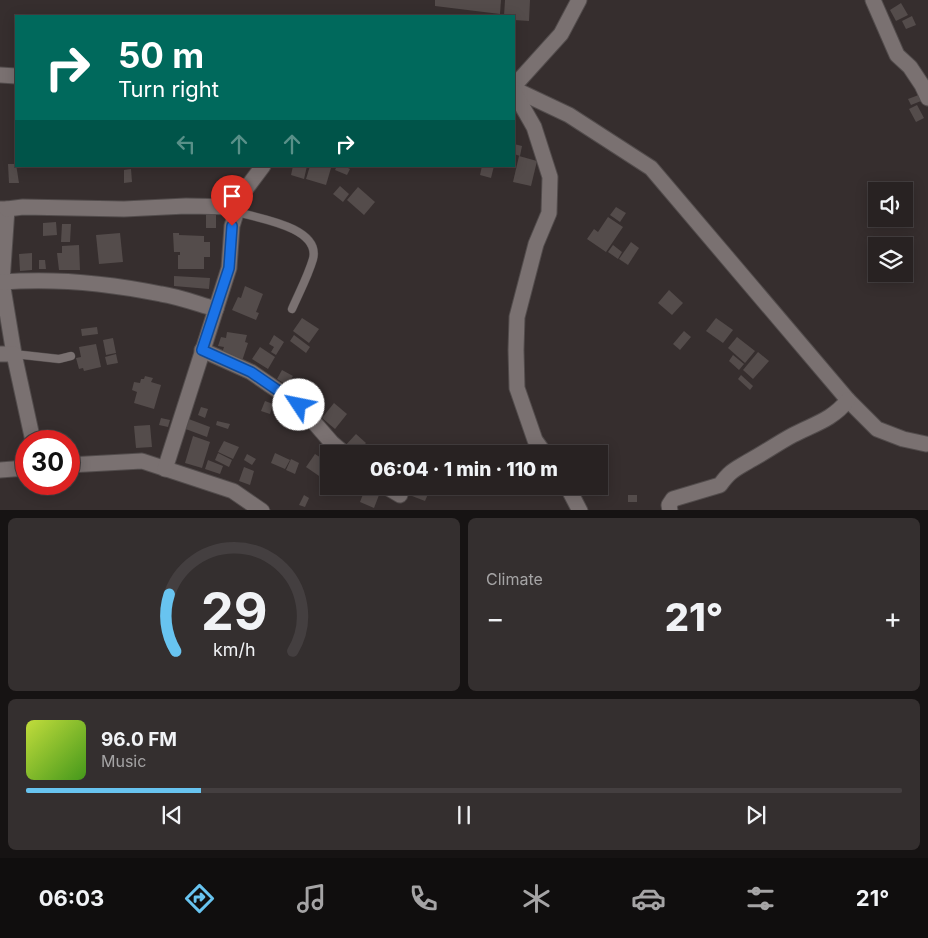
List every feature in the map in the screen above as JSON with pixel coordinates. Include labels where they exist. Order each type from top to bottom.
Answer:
[{"type":"street","points":[[515,88],[562,34],[579,0]]},
{"type":"street","points":[[873,0],[897,55],[910,67],[928,98]]},
{"type":"street","points":[[0,75],[15,76]]},
{"type":"street","points":[[515,89],[569,115],[651,168],[848,400],[877,429],[903,439],[926,444]]},
{"type":"street","points":[[515,91],[534,127],[550,177],[549,212],[536,244],[517,316],[517,388],[535,440],[539,445]]},
{"type":"street","points":[[165,469],[229,268],[232,226],[242,194],[262,167]]},
{"type":"street","points":[[30,430],[7,354],[2,282],[3,209],[32,207],[124,209],[186,206],[238,210]]},
{"type":"street","points":[[2,282],[31,280],[79,281],[162,294],[216,309]]},
{"type":"street","points":[[202,350],[251,372],[299,405],[335,445]]},
{"type":"street","points":[[670,510],[669,505],[672,499],[720,485],[726,475],[734,469],[774,445],[817,425],[840,410],[848,400]]},
{"type":"street","points":[[80,464],[142,461],[233,491],[262,510]]},
{"type":"street","points":[[0,470],[15,469]]},
{"type":"street","points":[[572,495],[580,510]]},
{"type":"lane","points":[[238,210],[288,226],[300,232],[311,244],[313,257],[292,310]]},
{"type":"lane","points":[[7,354],[60,359],[71,356]]},
{"type":"building","points":[[435,0],[501,0],[500,14],[435,6]]},
{"type":"building","points":[[505,0],[530,0],[529,21],[515,20],[515,15],[504,15]]},
{"type":"building","points":[[901,3],[908,15],[896,21],[890,10]]},
{"type":"building","points":[[912,16],[916,25],[906,29],[902,21]]},
{"type":"building","points":[[924,93],[926,99],[911,105],[908,99]]},
{"type":"building","points":[[917,105],[924,118],[916,122],[909,109]]},
{"type":"building","points":[[515,144],[522,146],[520,156],[515,154]]},
{"type":"building","points":[[519,156],[537,161],[531,186],[513,182]]},
{"type":"building","points":[[8,164],[15,164],[19,183],[9,183]]},
{"type":"building","points":[[293,167],[307,167],[304,179],[291,175]]},
{"type":"building","points":[[310,167],[331,168],[326,185],[306,179]]},
{"type":"building","points":[[336,167],[350,169],[347,175],[335,170]]},
{"type":"building","points":[[482,167],[494,167],[491,178],[480,175]]},
{"type":"building","points":[[131,169],[132,182],[124,183],[124,170]]},
{"type":"building","points":[[340,186],[349,194],[343,202],[333,194]]},
{"type":"building","points":[[358,187],[375,202],[364,215],[347,200]]},
{"type":"building","points":[[616,207],[626,213],[620,222],[610,215]]},
{"type":"building","points":[[206,209],[216,209],[216,228],[206,228]]},
{"type":"building","points":[[608,217],[623,227],[606,252],[587,239],[594,229],[598,232]]},
{"type":"building","points":[[56,222],[57,235],[43,236],[43,223]]},
{"type":"building","points":[[62,224],[71,224],[70,242],[61,242]]},
{"type":"building","points":[[120,233],[123,262],[99,264],[96,235]]},
{"type":"building","points":[[173,233],[204,236],[204,242],[210,242],[210,257],[204,257],[204,269],[178,269],[178,255],[180,255],[180,252],[174,252]]},
{"type":"building","points":[[631,242],[639,248],[628,265],[619,259]]},
{"type":"building","points":[[79,245],[80,270],[59,270],[57,253],[62,253],[62,246]]},
{"type":"building","points":[[613,245],[622,252],[618,259],[608,252]]},
{"type":"building","points":[[32,253],[32,270],[20,271],[19,254]]},
{"type":"building","points":[[39,260],[45,260],[46,269],[39,269]]},
{"type":"building","points":[[174,276],[210,278],[209,289],[174,286]]},
{"type":"building","points":[[245,286],[263,294],[256,312],[259,313],[256,320],[232,310],[238,297],[241,298]]},
{"type":"building","points":[[669,290],[683,303],[672,315],[658,303]]},
{"type":"building","points":[[302,318],[319,329],[309,343],[293,331]]},
{"type":"building","points":[[716,318],[733,330],[723,343],[706,331]]},
{"type":"building","points":[[97,327],[98,334],[82,336],[81,329]]},
{"type":"building","points":[[684,331],[691,337],[680,350],[673,344]]},
{"type":"building","points":[[227,332],[247,335],[245,342],[248,343],[242,361],[222,353],[224,347],[218,346],[221,337],[226,338]]},
{"type":"building","points":[[274,335],[284,342],[276,355],[271,352],[274,347],[269,344]]},
{"type":"building","points":[[294,335],[310,347],[306,353],[290,341]]},
{"type":"building","points":[[737,337],[755,351],[745,363],[728,348]]},
{"type":"building","points":[[113,338],[116,353],[106,355],[103,340]]},
{"type":"building","points":[[96,344],[101,367],[84,371],[83,368],[79,369],[76,358],[81,357],[79,347]]},
{"type":"building","points":[[260,347],[275,357],[268,369],[252,359]]},
{"type":"building","points":[[758,352],[769,361],[753,379],[743,370]]},
{"type":"building","points":[[116,354],[118,363],[107,365],[105,357]]},
{"type":"building","points":[[733,355],[744,364],[739,370],[729,361]]},
{"type":"building","points":[[282,370],[293,376],[287,385],[277,379]]},
{"type":"building","points":[[741,375],[753,386],[750,390],[738,379]]},
{"type":"building","points":[[145,376],[153,378],[151,382],[161,385],[154,409],[134,403],[137,392],[132,390],[134,382],[140,383],[141,379],[144,379]]},
{"type":"building","points":[[265,401],[273,404],[270,414],[261,411]]},
{"type":"building","points":[[334,403],[347,414],[335,429],[322,418]]},
{"type":"building","points":[[201,407],[208,409],[205,418],[198,415]]},
{"type":"building","points":[[161,418],[170,420],[168,427],[159,425]]},
{"type":"building","points":[[186,418],[210,427],[207,437],[183,428]]},
{"type":"building","points":[[217,421],[230,424],[228,429],[216,425]]},
{"type":"building","points":[[150,425],[152,447],[136,448],[134,426]]},
{"type":"building","points":[[356,434],[366,443],[364,445],[346,445]]},
{"type":"building","points":[[193,436],[210,442],[202,468],[185,463]]},
{"type":"building","points":[[224,441],[239,447],[233,459],[218,452]]},
{"type":"building","points":[[218,453],[232,460],[229,467],[215,460]]},
{"type":"building","points":[[275,453],[290,460],[285,469],[271,463]]},
{"type":"building","points":[[247,454],[256,459],[252,465],[244,460]]},
{"type":"building","points":[[315,454],[320,457],[320,477],[306,467]]},
{"type":"building","points":[[291,459],[299,463],[295,474],[286,470]]},
{"type":"building","points":[[208,460],[223,466],[220,474],[205,469]]},
{"type":"building","points":[[244,467],[254,471],[250,485],[239,481]]},
{"type":"building","points":[[304,495],[309,498],[305,507],[299,505]]},
{"type":"building","points":[[363,495],[379,495],[374,508],[360,502]]},
{"type":"building","points":[[412,495],[428,495],[425,501]]},
{"type":"building","points":[[628,495],[637,495],[637,502],[628,502]]},
{"type":"route","points":[[232,226],[229,268],[202,350],[251,372],[299,405]]}]
